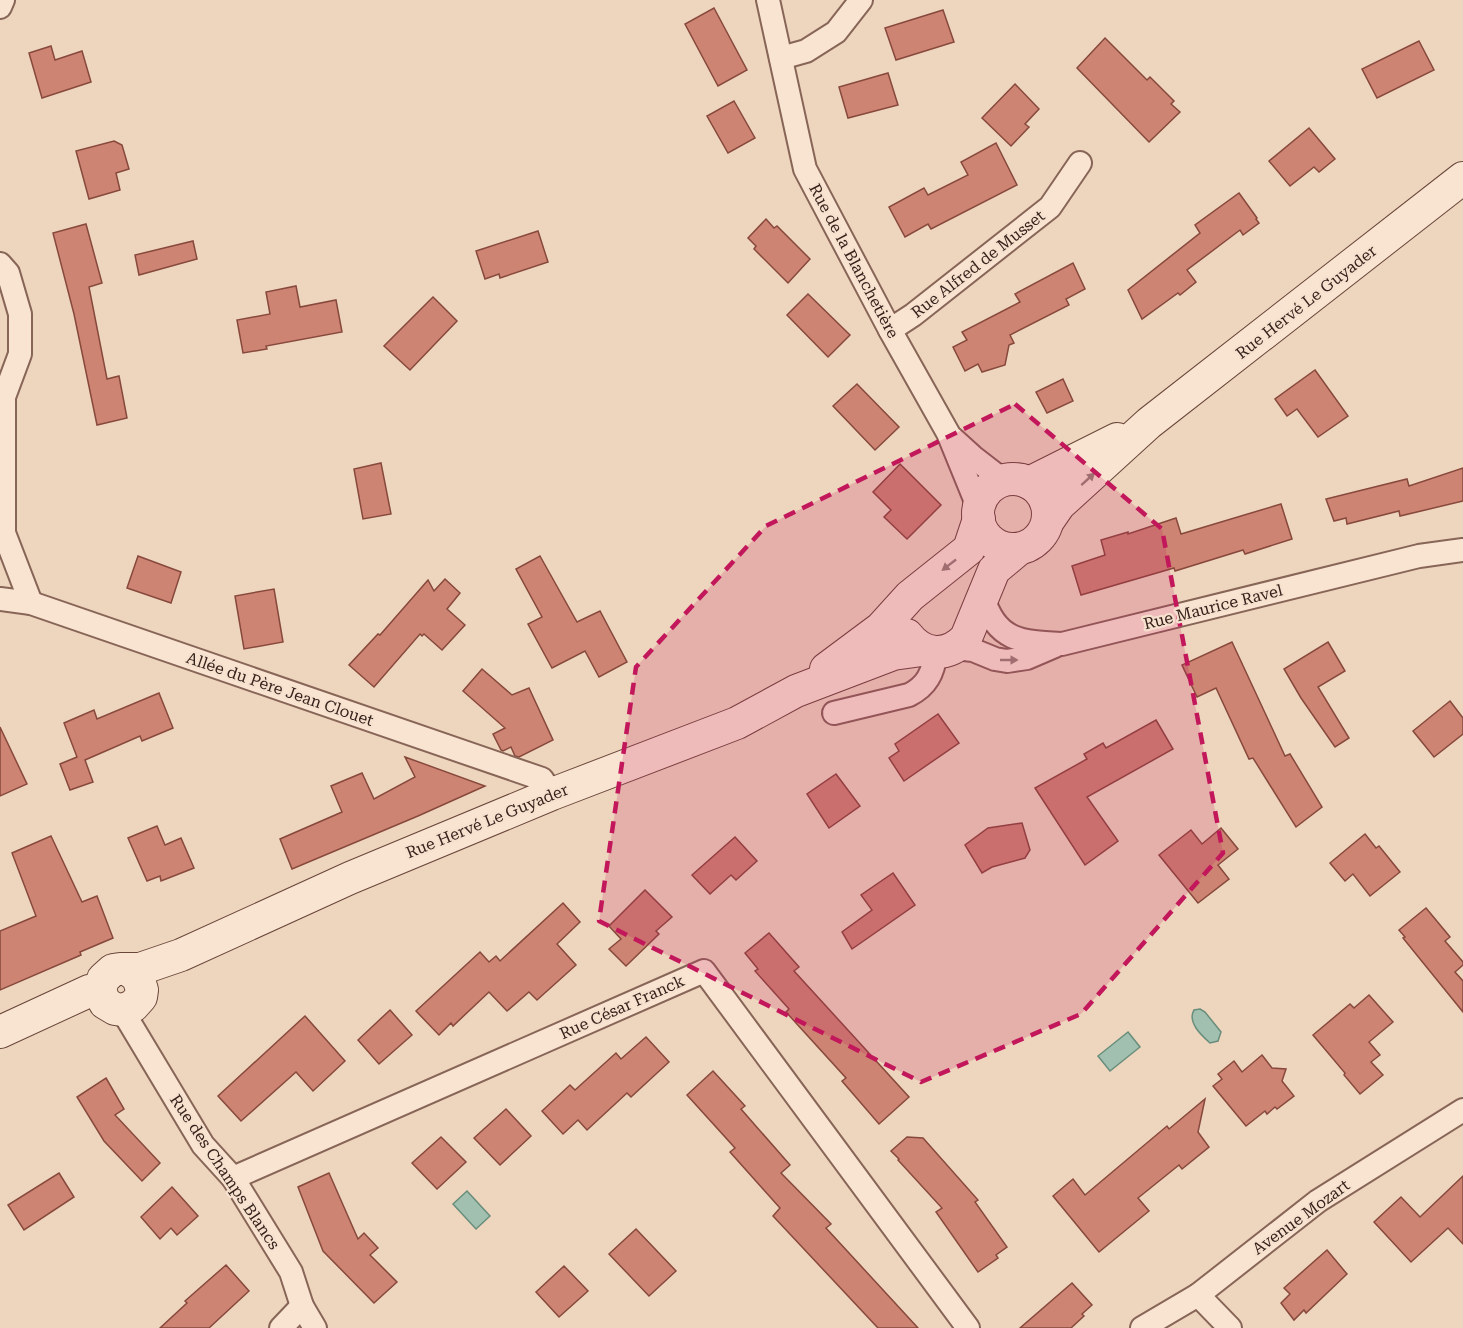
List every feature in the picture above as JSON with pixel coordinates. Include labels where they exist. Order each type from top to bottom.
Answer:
[{"type":"street","points":[[0,7],[3,0]]},
{"type":"street","name":"Rue de la Blanchetière","points":[[768,0],[805,169],[890,330],[948,433],[979,514]]},
{"type":"street","points":[[781,58],[806,51],[836,32],[861,0]]},
{"type":"street","name":"Rue Alfred de Musset","points":[[890,330],[922,308],[1050,207],[1080,163]]},
{"type":"street","name":"Rue Hervé Le Guyader","points":[[1048,521],[1059,505],[1149,423],[1463,178]]},
{"type":"street","points":[[4,269],[20,314],[20,354],[4,397],[4,533],[31,603]]},
{"type":"street","name":"Rue Hervé Le Guyader","points":[[1017,482],[1149,423]]},
{"type":"street","points":[[948,433],[973,457],[1017,482],[1037,489],[1046,503],[1048,521],[1038,539],[1020,549],[1008,549],[998,546],[989,539],[982,530],[979,514],[983,496],[992,487],[1017,482]]},
{"type":"street","name":"Rue Hervé Le Guyader","points":[[0,1032],[90,991],[123,990],[140,969],[181,955],[350,878],[552,794],[737,723],[795,691],[881,628],[910,596],[969,549],[979,514]]},
{"type":"street","points":[[938,650],[966,638],[994,570],[1020,549]]},
{"type":"street","name":"Rue Maurice Ravel","points":[[983,597],[992,620],[1006,634],[1028,642],[1062,644],[1419,556],[1463,550]]},
{"type":"street","name":"Allée du Père Jean Clouet","points":[[0,599],[31,603],[542,779],[552,794]]},
{"type":"street","points":[[906,603],[902,614],[903,627],[914,644],[938,650],[974,650],[995,659],[1007,661],[1027,658],[1062,644]]},
{"type":"street","points":[[834,713],[918,691],[932,675],[938,650]]},
{"type":"street","name":"Rue Hervé Le Guyader","points":[[795,691],[893,654],[938,650]]},
{"type":"street","name":"Rue César Franck","points":[[233,1178],[704,971],[968,1328]]},
{"type":"street","name":"Rue des Champs Blancs","points":[[123,990],[203,1145],[233,1178],[291,1272],[302,1306],[315,1328]]},
{"type":"street","name":"Avenue Mozart","points":[[1142,1328],[1198,1294],[1318,1201],[1463,1110]]},
{"type":"street","points":[[1198,1294],[1230,1328]]},
{"type":"street","points":[[280,1328],[302,1306]]},
{"type":"highlighted area","points":[[1015,404],[1162,529],[1223,853],[1081,1014],[921,1082],[599,921],[636,667],[766,526]]},
{"type":"shaded area","points":[[1200,1009],[1221,1032],[1218,1041],[1210,1043],[1196,1028],[1192,1015],[1194,1010]]},
{"type":"shaded area","points":[[1128,1032],[1140,1047],[1110,1071],[1098,1056]]},
{"type":"shaded area","points":[[467,1191],[490,1216],[476,1229],[453,1204]]},
{"type":"building","points":[[714,8],[747,70],[718,86],[685,24]]},
{"type":"building","points":[[943,10],[954,42],[896,60],[885,28]]},
{"type":"building","points":[[1105,38],[1147,80],[1150,77],[1174,101],[1171,104],[1180,112],[1149,142],[1077,68]]},
{"type":"building","points":[[1419,41],[1434,70],[1377,98],[1362,69]]},
{"type":"building","points":[[51,46],[55,60],[82,51],[91,82],[42,98],[29,53]]},
{"type":"building","points":[[888,73],[898,105],[848,118],[839,87]]},
{"type":"building","points":[[1015,84],[1039,109],[1025,124],[1029,127],[1011,146],[982,118]]},
{"type":"building","points":[[734,101],[755,138],[728,153],[707,116]]},
{"type":"building","points":[[1309,128],[1335,159],[1319,172],[1314,167],[1290,186],[1269,161]]},
{"type":"building","points":[[114,141],[122,145],[129,169],[116,173],[120,190],[89,199],[76,151]]},
{"type":"building","points":[[996,143],[1017,185],[931,229],[928,224],[905,237],[889,207],[924,188],[928,195],[968,175],[961,162]]},
{"type":"building","points":[[1239,193],[1259,223],[1243,235],[1240,230],[1187,270],[1196,282],[1142,319],[1128,290],[1200,233],[1195,225]]},
{"type":"building","points":[[766,219],[774,228],[777,226],[810,259],[788,283],[754,249],[756,246],[748,238]]},
{"type":"building","points":[[86,224],[102,283],[89,287],[107,379],[119,376],[127,418],[97,425],[74,314],[53,233]]},
{"type":"building","points":[[538,231],[548,262],[500,278],[499,274],[485,279],[476,251]]},
{"type":"building","points":[[193,241],[197,259],[139,275],[135,255]]},
{"type":"building","points":[[1073,263],[1085,289],[1066,299],[1069,305],[1010,335],[1014,343],[1009,345],[1005,365],[982,372],[978,364],[965,371],[953,347],[967,340],[962,332],[1020,302],[1015,294]]},
{"type":"building","points":[[296,286],[300,307],[336,300],[342,332],[266,346],[267,349],[243,353],[237,320],[270,314],[266,292]]},
{"type":"building","points":[[808,294],[850,335],[828,357],[787,315]]},
{"type":"building","points":[[433,297],[457,321],[410,370],[384,346]]},
{"type":"building","points":[[1315,370],[1348,416],[1318,437],[1297,409],[1287,416],[1275,399]]},
{"type":"building","points":[[1063,379],[1073,401],[1047,413],[1036,392]]},
{"type":"building","points":[[857,384],[899,427],[875,450],[833,406]]},
{"type":"building","points":[[381,463],[391,514],[363,519],[354,469]]},
{"type":"building","points":[[900,464],[941,505],[907,539],[884,517],[891,510],[873,492]]},
{"type":"building","points":[[1463,468],[1463,501],[1400,516],[1399,511],[1347,524],[1346,518],[1334,521],[1326,499],[1407,479],[1409,486]]},
{"type":"building","points":[[1281,504],[1292,539],[1245,554],[1243,550],[1175,571],[1174,568],[1081,595],[1072,566],[1105,555],[1101,540],[1128,532],[1128,534],[1176,518],[1181,534]]},
{"type":"building","points":[[138,556],[181,572],[171,603],[127,588]]},
{"type":"building","points":[[540,556],[577,622],[600,611],[627,662],[599,677],[585,651],[552,668],[528,624],[542,617],[516,569]]},
{"type":"building","points":[[445,579],[460,593],[447,609],[465,625],[442,650],[424,634],[422,636],[420,634],[374,687],[349,665],[378,634],[380,635],[428,580],[434,591]]},
{"type":"building","points":[[274,589],[283,642],[244,649],[235,596]]},
{"type":"building","points":[[1232,642],[1285,756],[1290,754],[1322,807],[1296,827],[1253,758],[1249,759],[1216,688],[1197,697],[1182,665]]},
{"type":"building","points":[[1328,642],[1345,671],[1318,687],[1349,738],[1335,747],[1284,669]]},
{"type":"building","points":[[482,669],[512,695],[529,688],[553,740],[519,757],[515,756],[511,747],[501,750],[493,734],[505,728],[463,691]]},
{"type":"building","points":[[159,693],[173,728],[142,741],[140,736],[85,760],[93,782],[70,790],[60,764],[77,757],[64,723],[94,710],[97,719]]},
{"type":"building","points":[[1450,701],[1463,718],[1463,734],[1434,757],[1413,731]]},
{"type":"building","points":[[938,714],[959,743],[904,781],[889,758],[899,751],[895,744]]},
{"type":"building","points":[[1156,720],[1173,749],[1087,797],[1118,841],[1085,865],[1035,788],[1087,759],[1084,754],[1103,743],[1106,748]]},
{"type":"building","points":[[0,727],[27,784],[0,796]]},
{"type":"building","points":[[405,757],[485,786],[292,869],[280,839],[342,812],[331,786],[362,773],[374,799],[415,777]]},
{"type":"building","points":[[836,774],[860,806],[829,828],[807,794]]},
{"type":"building","points":[[1022,823],[1030,850],[1025,858],[992,867],[982,873],[965,845],[988,828]]},
{"type":"building","points":[[157,826],[165,845],[181,838],[194,868],[161,881],[160,876],[147,881],[128,838]]},
{"type":"building","points":[[1221,828],[1238,849],[1218,865],[1229,879],[1198,903],[1159,855],[1191,830],[1202,844]]},
{"type":"building","points":[[1365,834],[1376,848],[1379,846],[1400,872],[1370,896],[1353,874],[1345,881],[1330,863]]},
{"type":"building","points":[[51,836],[82,902],[97,896],[113,938],[80,952],[81,955],[0,990],[0,931],[36,916],[12,853]]},
{"type":"building","points":[[735,837],[757,861],[736,880],[731,875],[710,894],[692,875]]},
{"type":"building","points":[[893,873],[915,905],[852,949],[842,932],[872,910],[861,895]]},
{"type":"building","points":[[645,890],[672,917],[656,931],[659,934],[626,966],[609,949],[621,939],[609,926]]},
{"type":"building","points":[[563,903],[580,922],[557,944],[576,965],[537,1000],[529,992],[507,1011],[489,992],[453,1026],[451,1023],[439,1035],[416,1011],[480,952],[489,962],[496,956],[500,961]]},
{"type":"building","points":[[1426,908],[1450,937],[1445,941],[1463,962],[1463,965],[1455,972],[1463,981],[1463,1012],[1399,930]]},
{"type":"building","points":[[769,933],[799,967],[794,971],[909,1097],[879,1124],[842,1081],[846,1078],[786,1012],[789,1009],[755,971],[758,969],[745,953]]},
{"type":"building","points":[[1369,995],[1393,1022],[1369,1042],[1380,1055],[1371,1062],[1383,1075],[1360,1094],[1313,1035],[1350,1004],[1354,1008]]},
{"type":"building","points":[[390,1010],[412,1035],[379,1064],[358,1040]]},
{"type":"building","points":[[305,1016],[345,1061],[313,1091],[296,1072],[241,1121],[218,1096]]},
{"type":"building","points":[[646,1037],[669,1062],[631,1097],[627,1093],[587,1130],[578,1120],[563,1134],[542,1111],[570,1085],[575,1090],[616,1053],[621,1059]]},
{"type":"building","points":[[1262,1055],[1272,1068],[1286,1069],[1282,1081],[1294,1096],[1277,1109],[1275,1107],[1267,1114],[1265,1111],[1246,1126],[1213,1086],[1222,1079],[1218,1074],[1234,1061],[1242,1072]]},
{"type":"building","points":[[713,1071],[745,1106],[741,1109],[790,1165],[781,1173],[831,1224],[826,1228],[918,1328],[878,1328],[773,1216],[780,1208],[730,1152],[735,1148],[687,1095]]},
{"type":"building","points":[[106,1078],[124,1109],[115,1115],[160,1163],[142,1181],[104,1141],[77,1097]]},
{"type":"building","points":[[1205,1099],[1198,1132],[1209,1147],[1182,1169],[1179,1165],[1138,1198],[1149,1211],[1099,1252],[1053,1196],[1073,1179],[1085,1195],[1167,1126],[1169,1129]]},
{"type":"building","points":[[506,1109],[531,1136],[500,1165],[474,1138]]},
{"type":"building","points":[[441,1137],[466,1162],[437,1189],[412,1163]]},
{"type":"building","points":[[907,1137],[923,1138],[978,1200],[975,1202],[1007,1247],[996,1255],[998,1258],[978,1272],[936,1212],[942,1208],[891,1151]]},
{"type":"building","points":[[59,1173],[74,1197],[24,1230],[8,1205]]},
{"type":"building","points":[[329,1173],[358,1239],[364,1233],[378,1248],[370,1255],[397,1282],[374,1303],[323,1251],[298,1187]]},
{"type":"building","points":[[1463,1176],[1463,1244],[1448,1228],[1411,1262],[1374,1222],[1401,1197],[1420,1217]]},
{"type":"building","points":[[172,1187],[198,1216],[177,1235],[171,1228],[160,1239],[141,1217]]},
{"type":"building","points":[[636,1229],[676,1271],[649,1296],[609,1254]]},
{"type":"building","points":[[1327,1250],[1347,1274],[1306,1313],[1304,1310],[1294,1320],[1281,1303],[1290,1294],[1284,1288]]},
{"type":"building","points":[[226,1265],[249,1291],[209,1328],[160,1328],[187,1303],[185,1301]]},
{"type":"building","points":[[564,1266],[588,1291],[559,1317],[536,1292]]},
{"type":"building","points":[[1072,1283],[1092,1305],[1071,1328],[1020,1328]]}]
